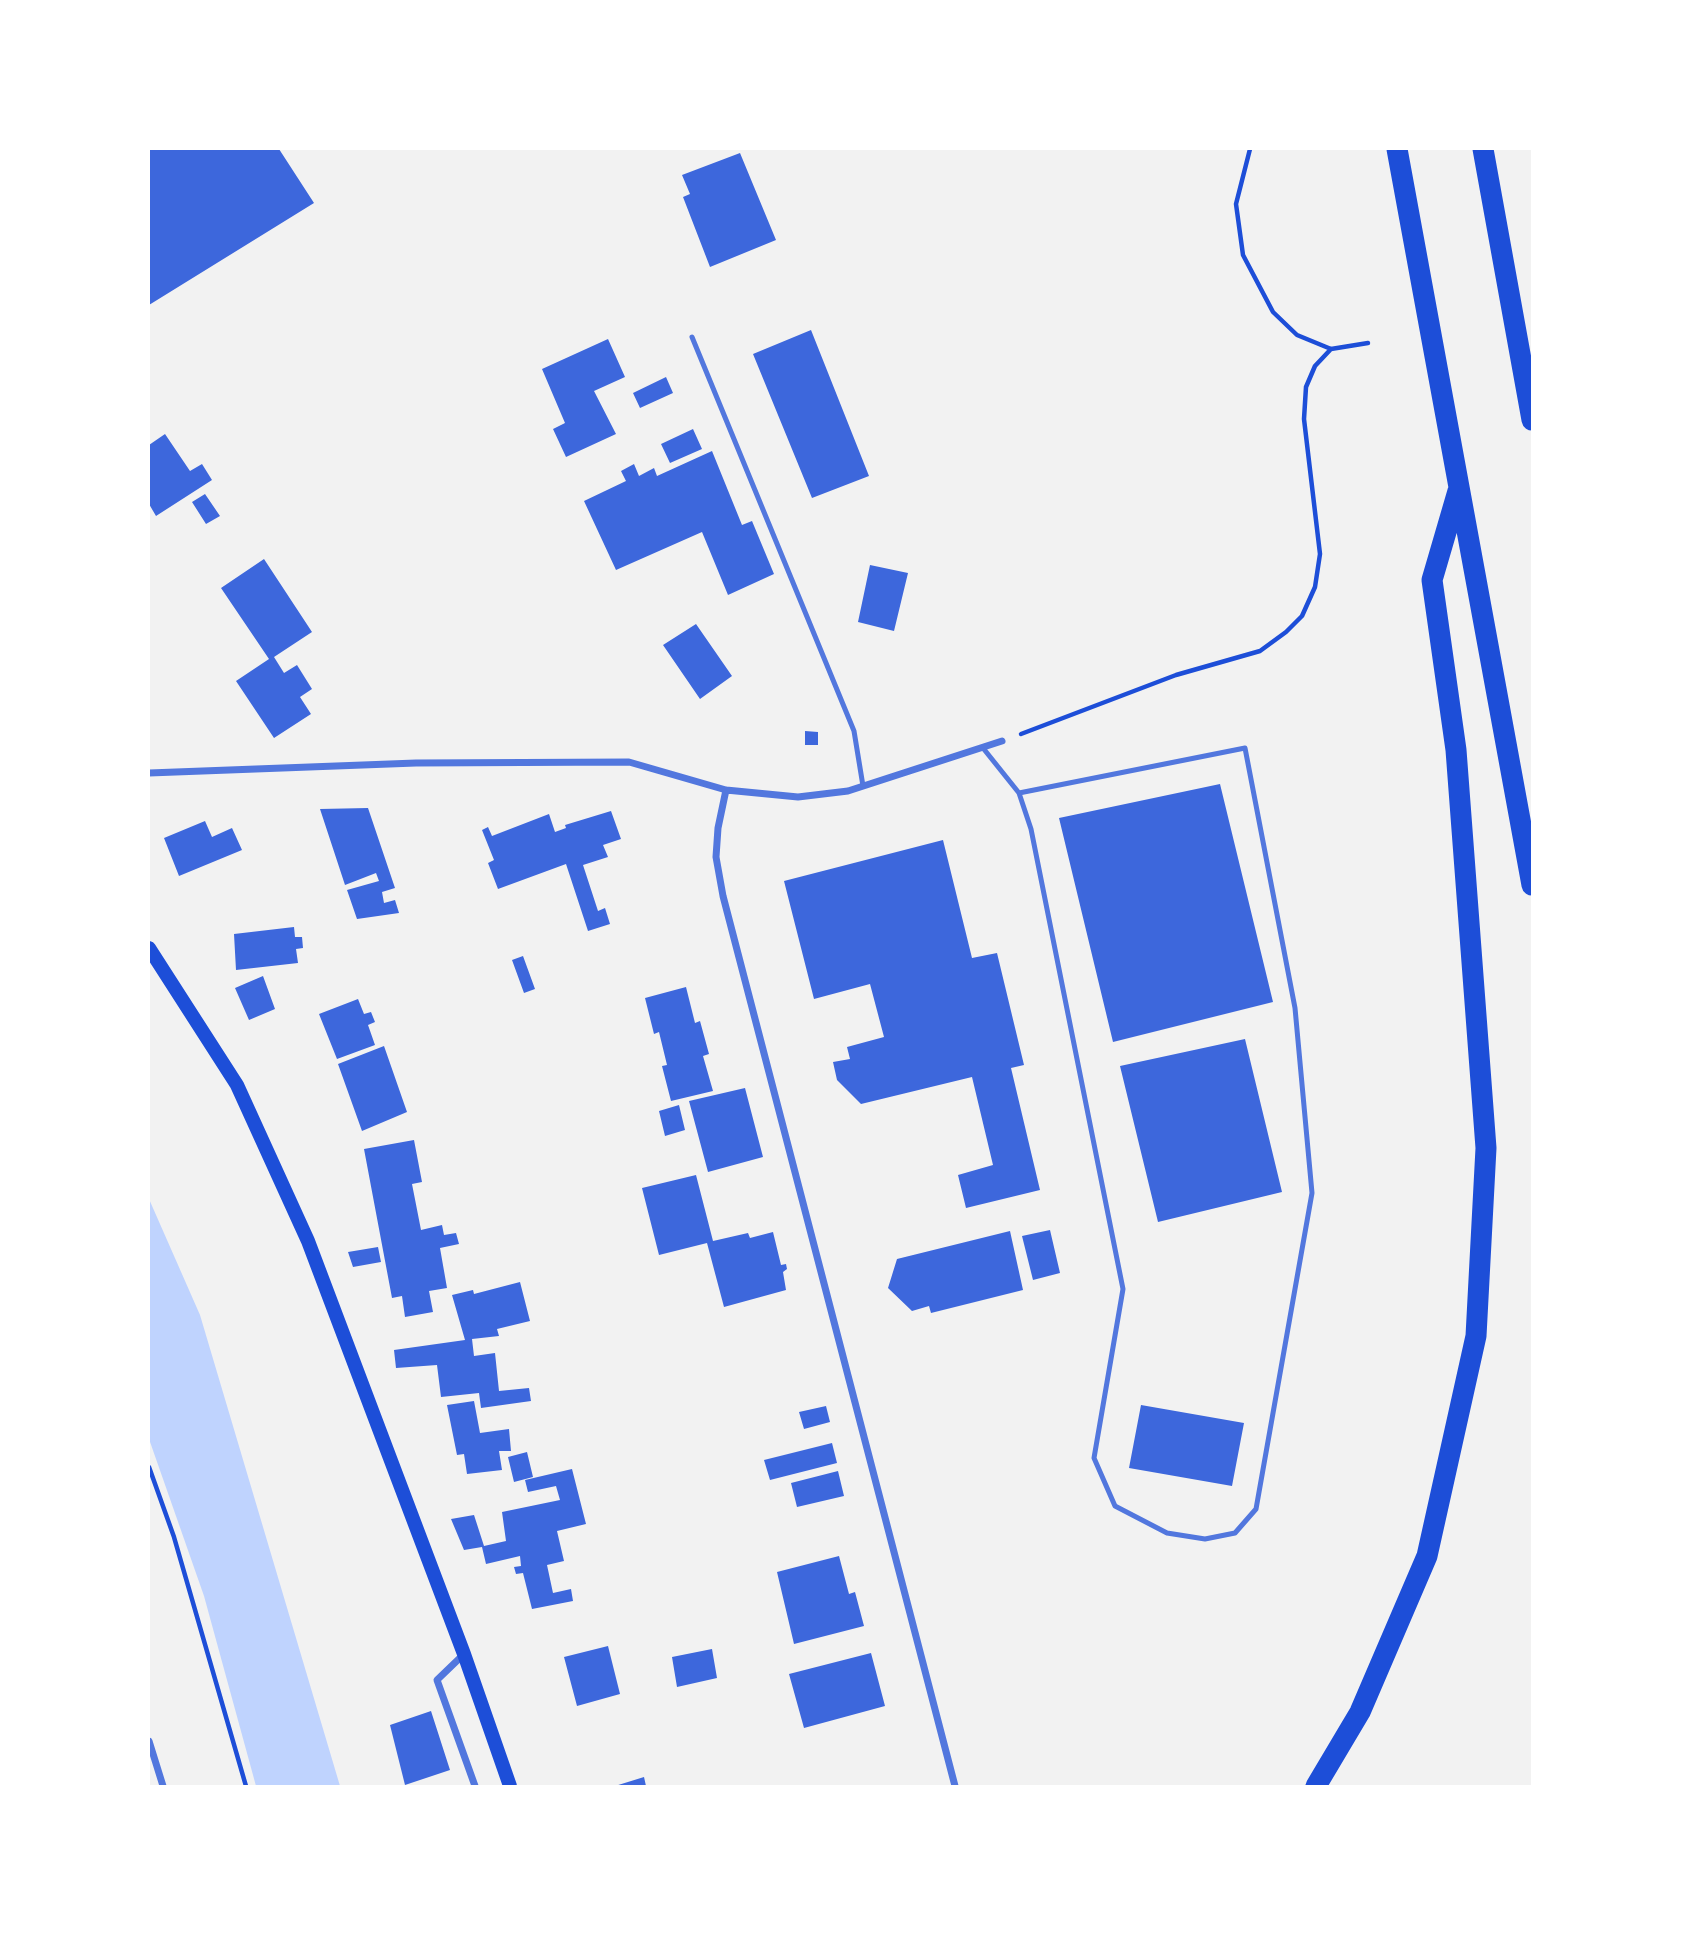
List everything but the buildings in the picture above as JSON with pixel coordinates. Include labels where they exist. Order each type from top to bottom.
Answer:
[{"type":"highway","points":[[1397,149],[1532,885]]},
{"type":"highway","points":[[1483,149],[1532,420]]},
{"type":"highway","points":[[1317,1786],[1360,1712],[1427,1556],[1476,1336],[1486,1148],[1456,750],[1433,580],[1458,491]]},
{"type":"main road","points":[[149,948],[237,1085],[308,1241],[464,1654],[510,1786]]},
{"type":"street","points":[[149,773],[416,763],[629,762],[726,790],[798,797],[863,786],[1002,741]]},
{"type":"street","points":[[726,790],[718,828],[716,857],[723,896],[955,1786]]},
{"type":"street","points":[[464,1654],[437,1680],[475,1786]]},
{"type":"street","points":[[149,1741],[163,1786]]},
{"type":"lane","points":[[692,337],[854,731],[863,786]]},
{"type":"lane","points":[[983,748],[1019,793],[1031,829],[1123,1289],[1094,1458],[1115,1506],[1167,1533],[1205,1539],[1235,1533],[1256,1509],[1312,1193],[1295,1008],[1245,748],[1019,793]]},
{"type":"path","points":[[1250,149],[1236,204],[1243,255],[1283,325],[1297,335],[1331,349],[1368,343]]},
{"type":"path","points":[[1002,741],[1176,675],[1260,651],[1302,616],[1315,587],[1320,554],[1314,479],[1304,419],[1306,387],[1315,366],[1331,349]]},
{"type":"path","points":[[149,1467],[174,1537],[246,1786]]},
{"type":"water","points":[[149,1199],[200,1315],[340,1786],[256,1786],[204,1596],[149,1439]]}]
